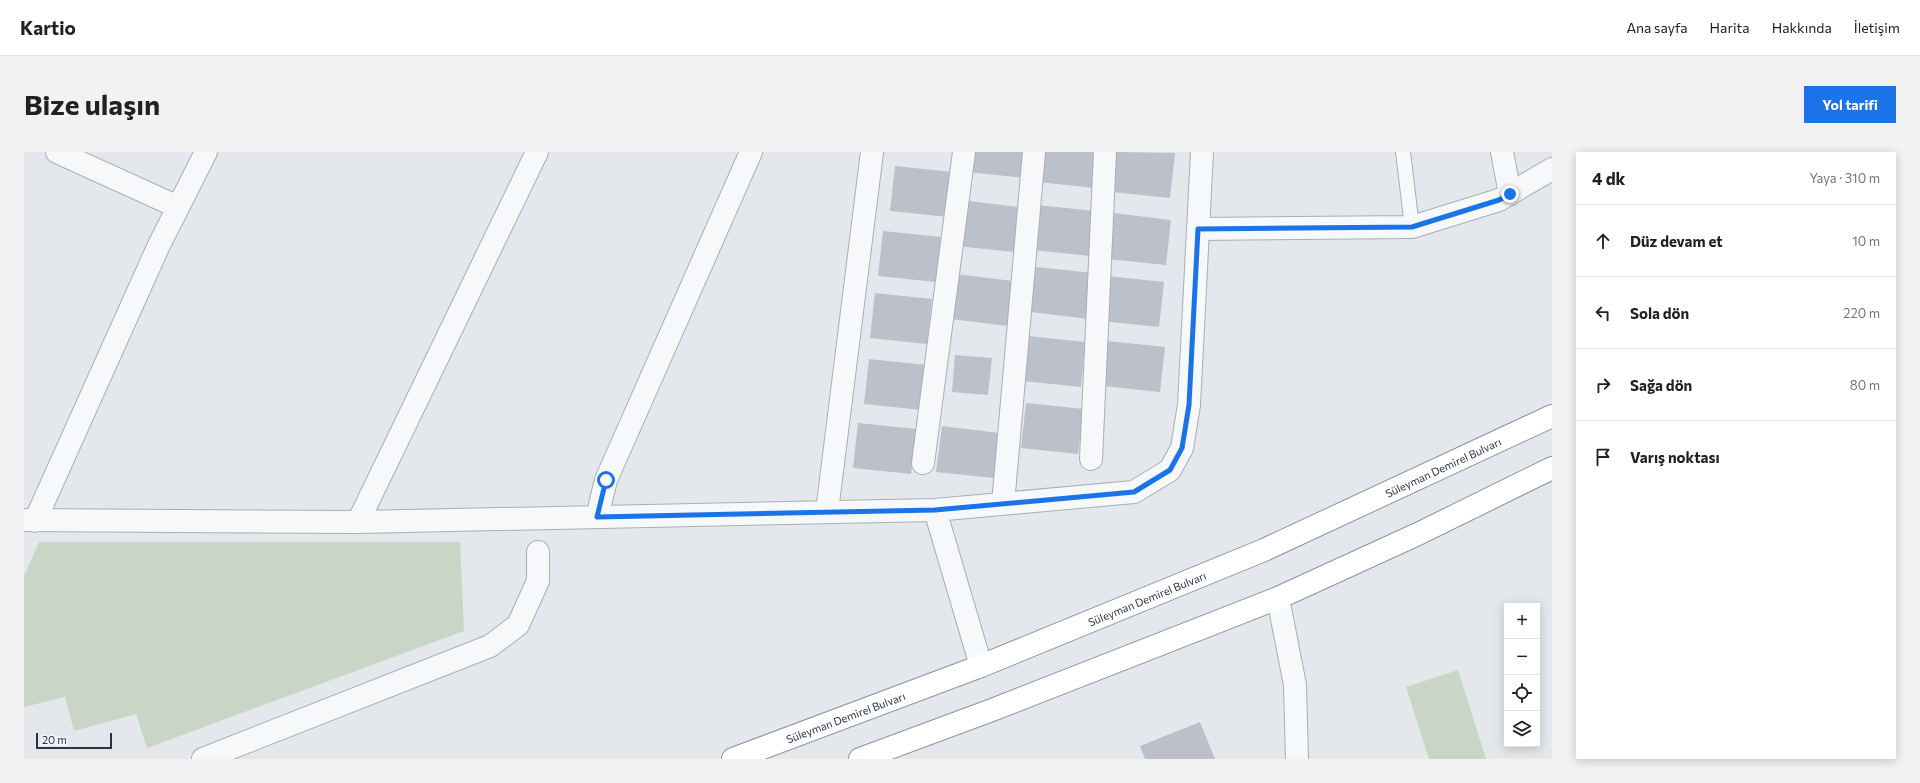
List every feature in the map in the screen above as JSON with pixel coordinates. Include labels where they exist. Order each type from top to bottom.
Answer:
[{"type":"highway","name":"Süleyman Demirel Bulvarı","points":[[733,759],[981,666],[1264,550],[1552,416]]},
{"type":"highway","points":[[860,759],[992,710],[1278,598],[1420,533],[1552,468]]},
{"type":"street","points":[[57,152],[178,207]]},
{"type":"street","points":[[206,152],[178,207],[29,521],[358,522],[935,510],[1134,492],[1170,470],[1182,448],[1189,405],[1202,152]]},
{"type":"street","points":[[358,522],[536,152]]},
{"type":"street","points":[[597,517],[606,480],[751,152]]},
{"type":"street","points":[[827,512],[872,152]]},
{"type":"street","points":[[923,463],[964,152]]},
{"type":"street","points":[[1003,504],[1034,152]]},
{"type":"street","points":[[1091,460],[1105,152]]},
{"type":"street","points":[[1502,152],[1510,194]]},
{"type":"street","points":[[1198,229],[1412,227],[1499,200],[1552,169]]},
{"type":"street","points":[[935,510],[981,666]]},
{"type":"street","points":[[203,759],[490,646],[518,625],[538,581],[538,552]]},
{"type":"street","points":[[1278,598],[1295,685],[1297,759]]},
{"type":"lane","points":[[1403,152],[1412,227]]},
{"type":"green space","points":[[39,542],[460,542],[464,631],[147,748],[136,714],[74,731],[65,697],[24,707],[24,576]]},
{"type":"green space","points":[[1458,670],[1486,759],[1429,759],[1406,687]]},
{"type":"building","points":[[969,152],[1027,152],[1025,178],[967,172]]},
{"type":"building","points":[[1041,152],[1099,152],[1095,188],[1038,182]]},
{"type":"building","points":[[1117,152],[1175,153],[1170,198],[1112,192]]},
{"type":"building","points":[[895,166],[953,172],[948,217],[890,211]]},
{"type":"building","points":[[961,200],[1019,207],[1014,252],[957,246]]},
{"type":"building","points":[[1037,205],[1095,211],[1090,256],[1032,250]]},
{"type":"building","points":[[1113,213],[1171,220],[1166,265],[1108,259]]},
{"type":"building","points":[[883,231],[941,237],[936,282],[878,276]]},
{"type":"building","points":[[1036,267],[1094,273],[1089,319],[1031,312]]},
{"type":"building","points":[[955,274],[1013,281],[1008,326],[951,319]]},
{"type":"building","points":[[1107,276],[1164,282],[1159,327],[1101,321]]},
{"type":"building","points":[[875,293],[932,299],[927,344],[870,338]]},
{"type":"building","points":[[1028,336],[1085,342],[1081,387],[1023,381]]},
{"type":"building","points":[[1107,341],[1165,347],[1160,392],[1103,386]]},
{"type":"building","points":[[955,355],[992,358],[988,395],[952,392]]},
{"type":"building","points":[[869,359],[927,365],[922,410],[864,404]]},
{"type":"building","points":[[1026,403],[1084,409],[1078,454],[1021,448]]},
{"type":"building","points":[[858,423],[916,429],[911,474],[853,468]]},
{"type":"building","points":[[942,426],[999,433],[994,478],[936,472]]},
{"type":"building","points":[[1200,722],[1215,759],[1145,759],[1140,746]]},
{"type":"route","points":[[606,480],[597,517],[935,510],[1134,492],[1170,470],[1182,448],[1189,405],[1198,229],[1412,227],[1499,200],[1510,194]]}]
